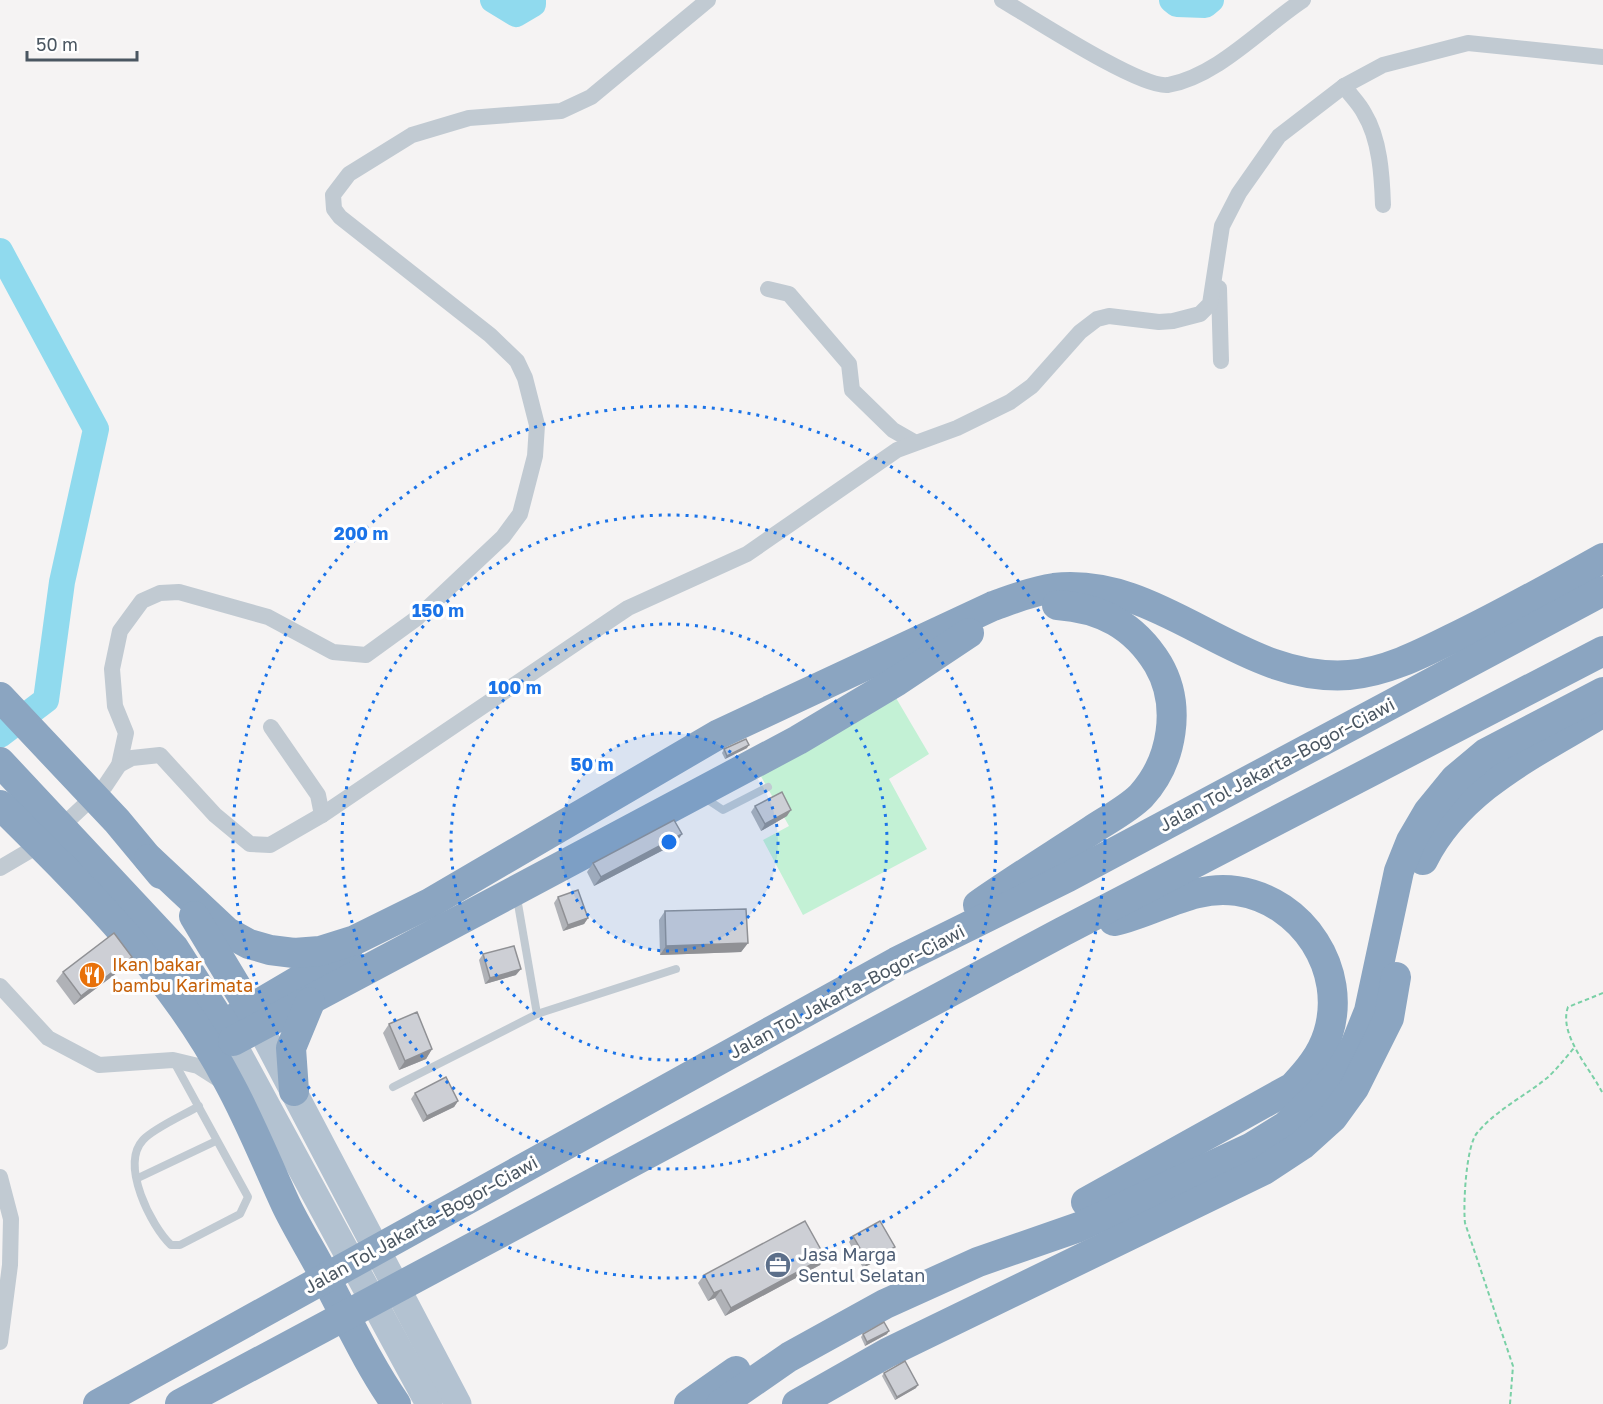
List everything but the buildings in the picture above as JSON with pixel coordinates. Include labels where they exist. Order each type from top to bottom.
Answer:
[{"type":"highway","points":[[0,762],[174,948],[228,1033],[255,1018],[430,903],[719,734],[993,606],[1028,593],[1055,588],[1115,593],[1146,604],[1256,659],[1315,675],[1350,675],[1382,669],[1423,653],[1503,614],[1603,558]]},
{"type":"highway","name":"Jalan Tol Jakarta–Bogor–Ciawi","points":[[98,1404],[896,962],[1068,877],[1603,591]]},
{"type":"highway","points":[[255,1018],[310,1002],[703,791],[889,686],[984,623],[1020,611],[1058,604],[1095,610],[1115,619],[1147,646],[1163,674],[1171,704],[1172,728],[1166,755],[1141,795],[896,962]]},
{"type":"highway","points":[[180,1404],[1062,932],[1603,651]]},
{"type":"highway","points":[[721,1404],[806,1347],[885,1304],[978,1263],[1079,1227],[1252,1147],[1286,1126],[1338,1075],[1355,1046],[1369,1011],[1399,871],[1411,841],[1428,812],[1455,779],[1486,753],[1603,692]]},
{"type":"highway","points":[[0,697],[117,821],[149,859],[204,929],[255,1018]]},
{"type":"highway","points":[[797,1404],[887,1353],[1264,1170],[1302,1145],[1333,1117],[1354,1088],[1389,1018],[1409,905],[1418,870],[1432,842],[1451,817],[1477,791],[1603,712]]},
{"type":"highway","points":[[0,805],[87,891],[140,951],[200,1034],[228,1081],[288,1208],[344,1317],[380,1381],[396,1404]]},
{"type":"highway","points":[[149,859],[226,932],[249,944],[270,950],[294,953],[320,951],[355,940],[430,903]]},
{"type":"highway","points":[[689,1404],[726,1378],[860,1294],[936,1260],[1099,1196],[1293,1087],[1313,1065],[1322,1050],[1331,1019],[1333,1002],[1331,980],[1324,959],[1312,938],[1298,921],[1274,903],[1236,891],[1205,891],[1179,898],[1131,917],[1062,932]]},
{"type":"highway","points":[[294,1091],[291,1048],[310,1002]]},
{"type":"main road","points":[[255,1018],[340,1181],[424,1367],[429,1404]]},
{"type":"main road","points":[[228,1033],[315,1193],[424,1367],[458,1404]]},
{"type":"street","points":[[0,868],[46,841],[105,786],[119,765],[126,733],[115,706],[112,669],[120,631],[142,601],[160,593],[179,592],[268,617],[333,652],[366,655],[417,618],[504,537],[520,514],[535,456],[537,425],[525,378],[517,361],[490,335],[340,217],[334,209],[333,195],[349,174],[412,135],[469,118],[561,111],[591,97],[708,0]]},
{"type":"street","points":[[1002,0],[1115,66],[1157,84],[1166,85],[1188,79],[1230,56],[1303,0]]},
{"type":"street","points":[[119,765],[132,758],[160,755],[215,815],[250,844],[270,845],[322,815],[628,608],[747,554],[897,450],[957,428],[1010,402],[1032,386],[1080,332],[1097,320],[1109,316],[1159,322],[1191,317],[1204,312],[1210,304],[1220,239],[1227,213],[1266,151],[1293,123],[1344,86],[1383,65],[1468,43],[1603,57]]},
{"type":"street","points":[[1344,86],[1365,113],[1373,135],[1380,167],[1383,206]]},
{"type":"street","points":[[1216,272],[1221,302],[1221,361]]},
{"type":"street","points":[[768,289],[789,294],[849,364],[852,390],[892,430],[914,442]]},
{"type":"street","points":[[271,727],[318,795],[322,815]]},
{"type":"street","points":[[0,986],[48,1038],[99,1065],[173,1060],[198,1066],[225,1083],[252,1076]]},
{"type":"street","points":[[0,1177],[11,1220],[10,1265],[0,1342]]},
{"type":"lane","points":[[703,791],[711,802],[723,810],[768,787]]},
{"type":"lane","points":[[516,891],[537,1014]]},
{"type":"lane","points":[[393,1087],[537,1014],[676,969]]},
{"type":"lane","points":[[173,1060],[199,1106],[216,1141],[248,1197],[246,1206],[240,1214],[180,1245],[171,1245],[146,1211],[134,1163],[143,1140],[199,1106]]},
{"type":"lane","points":[[138,1178],[216,1141]]},
{"type":"path","points":[[1603,993],[1568,1007],[1564,1017],[1575,1047],[1603,1094]]},
{"type":"path","points":[[1509,1404],[1513,1366],[1465,1224],[1464,1200],[1470,1156],[1476,1134],[1532,1087],[1546,1079],[1575,1047]]},
{"type":"green space","points":[[889,686],[929,754],[889,779],[927,849],[803,915],[763,840],[789,826],[754,764]]},
{"type":"waterway","points":[[493,0],[516,14],[533,4],[533,0]]},
{"type":"waterway","points":[[1172,0],[1177,4],[1205,5],[1211,0]]},
{"type":"waterway","points":[[0,251],[96,429],[62,582],[46,700],[0,735]]},
{"type":"place","name":"Ikan bakar bambu Karimata","points":[[92,975]]},
{"type":"place","name":"Jasa Marga Sentul Selatan","points":[[778,1265]]}]
